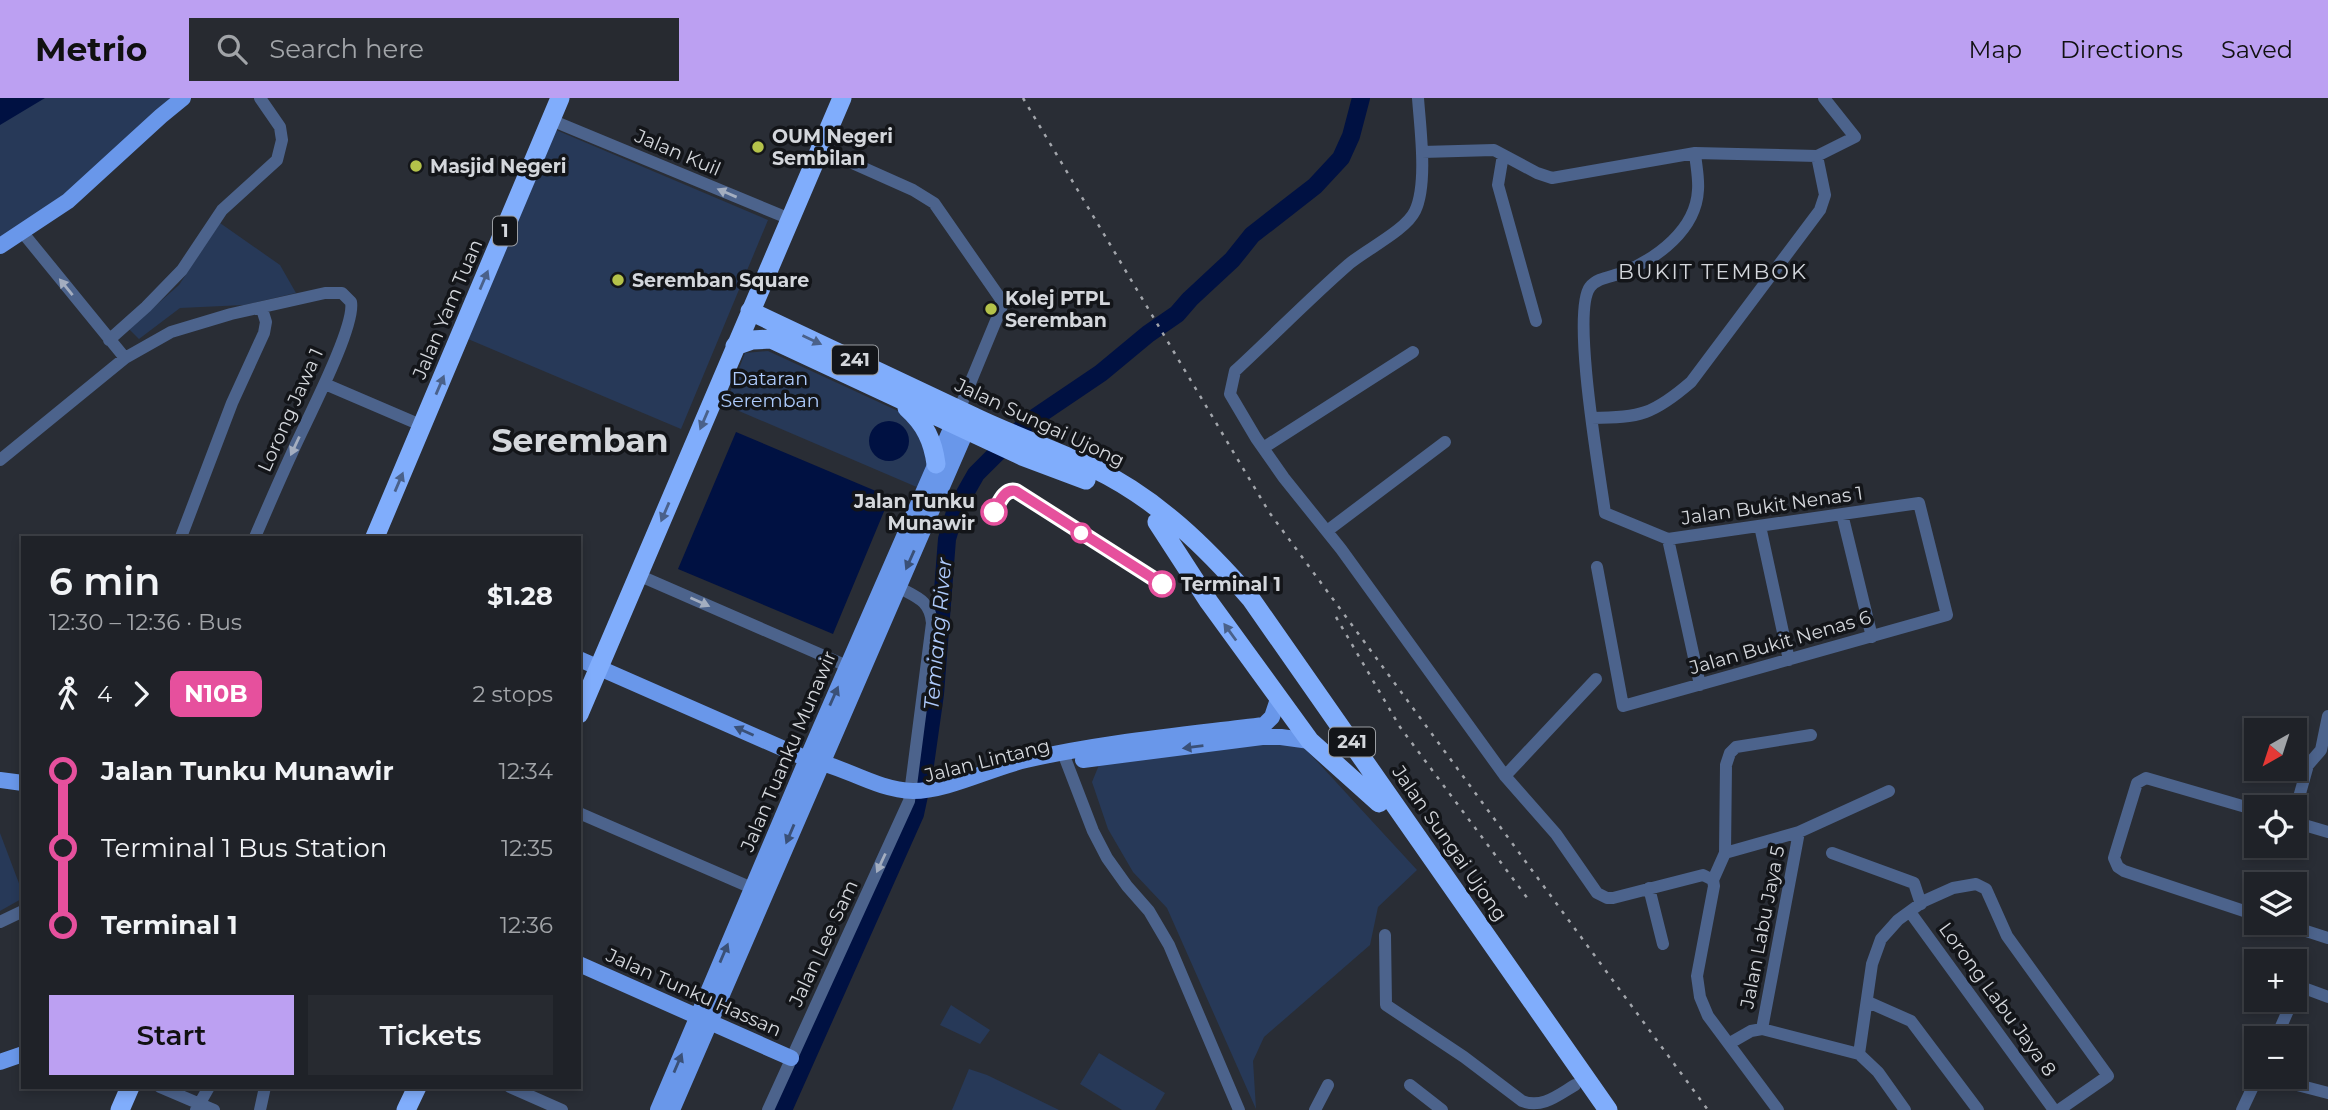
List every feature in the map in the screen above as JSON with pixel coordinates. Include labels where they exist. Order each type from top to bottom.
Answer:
[{"type":"highway","name":"Jalan Yam Tuan","points":[[375,536],[560,98]]},
{"type":"highway","points":[[581,708],[842,98]]},
{"type":"highway","name":"Jalan Sungai Ujong","points":[[750,311],[1087,480],[1157,522],[1188,547],[1241,607],[1592,1110]]},
{"type":"highway","name":"Jalan Sungai Ujong","points":[[735,346],[752,340],[771,339],[893,396],[963,420]]},
{"type":"highway","points":[[893,396],[922,424],[934,448],[936,464]]},
{"type":"highway","name":"Jalan Sungai Ujong","points":[[1027,450],[1092,468],[1115,480],[1164,512],[1197,539],[1224,567],[1251,599],[1608,1110]]},
{"type":"highway","points":[[1157,522],[1209,602],[1310,741],[1380,803]]},
{"type":"highway","points":[[120,1110],[129,1089]]},
{"type":"highway","points":[[406,1110],[416,1089]]},
{"type":"main road","points":[[0,246],[68,201],[183,98]]},
{"type":"main road","name":"Jalan Tuanku Munawir","points":[[672,1110],[752,888],[815,764],[847,666],[936,464],[963,420]]},
{"type":"main road","name":"Jalan Tuanku Munawir","points":[[658,1110],[704,1019],[815,764],[898,587],[963,420]]},
{"type":"main road","name":"Jalan Lintang","points":[[581,660],[815,764],[891,788],[920,794],[954,792],[1014,771],[1065,758],[1231,736],[1281,737],[1310,741]]},
{"type":"main road","name":"Jalan Lintang","points":[[1231,736],[1264,725],[1272,717],[1278,699]]},
{"type":"main road","points":[[0,780],[21,783]]},
{"type":"main road","name":"Jalan Tunku Hassan","points":[[581,965],[791,1058]]},
{"type":"main road","points":[[0,1062],[21,1055]]},
{"type":"street","points":[[110,340],[182,270],[222,210],[277,160],[282,140],[280,127],[260,98]]},
{"type":"street","points":[[1418,98],[1422,152],[1417,208],[1410,220],[1349,264],[1235,371],[1230,394],[1284,478],[1327,531],[1505,776],[1563,843],[1597,893],[1613,898],[1703,875],[1713,880]]},
{"type":"street","points":[[1422,152],[1494,150],[1552,178],[1695,153],[1817,156],[1856,137],[1824,98]]},
{"type":"street","name":"Jalan Kuil","points":[[551,120],[790,219]]},
{"type":"street","points":[[821,149],[913,190],[934,203],[1000,298],[1002,306],[963,420]]},
{"type":"street","points":[[1695,153],[1698,189],[1694,210],[1681,229],[1661,253],[1638,266],[1600,279],[1589,288],[1584,308],[1584,366],[1592,418],[1620,418],[1645,414],[1669,401],[1691,382],[1820,210],[1825,195],[1817,156]]},
{"type":"street","points":[[1503,155],[1498,185],[1536,321]]},
{"type":"street","points":[[23,233],[125,358]]},
{"type":"street","name":"Lorong Jawa 1","points":[[255,536],[325,384],[352,315],[348,297],[337,292],[262,309]]},
{"type":"street","points":[[0,460],[125,358],[171,332],[231,314],[262,309],[266,322],[264,333],[232,403],[181,536]]},
{"type":"street","points":[[1263,448],[1413,352]]},
{"type":"street","points":[[325,384],[423,426]]},
{"type":"street","name":"Jalan Bukit Nenas 1","points":[[1592,418],[1605,513],[1668,539],[1919,503],[1947,615]]},
{"type":"street","points":[[1327,531],[1445,442]]},
{"type":"street","points":[[1842,514],[1871,636]]},
{"type":"street","points":[[1760,526],[1789,660]]},
{"type":"street","points":[[1668,539],[1700,685]]},
{"type":"street","name":"Jalan Bukit Nenas 6","points":[[1597,567],[1623,706],[1947,615]]},
{"type":"street","points":[[638,575],[847,666]]},
{"type":"street","name":"Jalan Lee Sam","points":[[768,1110],[920,794],[932,623],[928,606],[898,587]]},
{"type":"street","points":[[1505,776],[1596,679]]},
{"type":"street","points":[[2300,795],[2308,765],[2324,751],[2328,716]]},
{"type":"street","points":[[1778,1110],[1709,1016],[1700,997],[1697,976],[1713,880],[1726,853],[1726,765],[1730,753],[1736,747],[1811,735]]},
{"type":"street","points":[[1065,758],[1093,831],[1107,858],[1149,911],[1169,945],[1239,1110]]},
{"type":"street","points":[[2244,807],[2146,778],[2141,779],[2137,783],[2114,858],[2123,872],[2244,911]]},
{"type":"street","points":[[1726,853],[1799,832],[1889,791]]},
{"type":"street","points":[[581,814],[752,888]]},
{"type":"street","points":[[2307,825],[2328,832]]},
{"type":"street","name":"Jalan Labu Jaya 5","points":[[1762,1029],[1799,832]]},
{"type":"street","name":"Lorong Labu Jaya 8","points":[[1832,853],[1914,883],[1915,908],[2057,1110]]},
{"type":"street","points":[[1859,1054],[1872,964],[1881,939],[1898,920],[1915,908],[1953,888],[1976,884],[1986,890],[2007,936],[2108,1076],[2057,1110]]},
{"type":"street","points":[[1649,888],[1663,944]]},
{"type":"street","points":[[0,922],[21,912]]},
{"type":"street","points":[[2307,931],[2328,938]]},
{"type":"street","points":[[1385,935],[1386,1004],[1531,1105],[1541,1103],[1575,1085]]},
{"type":"street","points":[[2307,989],[2328,997]]},
{"type":"street","points":[[1868,1002],[1911,1021],[1978,1110]]},
{"type":"street","points":[[1730,1043],[1751,1031],[1762,1029],[1859,1054],[1878,1072],[1905,1110]]},
{"type":"street","points":[[1315,1110],[1328,1085]]},
{"type":"street","points":[[1410,1086],[1442,1110]]},
{"type":"street","points":[[2307,1088],[2328,1093]]},
{"type":"street","points":[[164,1089],[198,1107],[214,1110]]},
{"type":"street","points":[[198,1107],[208,1089]]},
{"type":"street","points":[[260,1110],[265,1089]]},
{"type":"street","points":[[515,1089],[562,1110]]},
{"type":"street","points":[[2242,1110],[2254,1089]]},
{"type":"green space","points":[[0,98],[173,98],[97,173],[0,242]]},
{"type":"green space","name":"Seremban Square","points":[[556,130],[768,220],[681,429],[468,339]]},
{"type":"green space","points":[[220,223],[280,265],[296,293],[244,305],[180,308],[139,339],[129,329],[179,285]]},
{"type":"green space","name":"Dataran Seremban","points":[[768,351],[898,411],[923,438],[930,464],[919,488],[725,405],[745,353]]},
{"type":"green space","points":[[1287,737],[1301,744],[1417,870],[1378,907],[1370,945],[1264,1037],[1253,1061],[1256,1109],[1167,908],[1133,872],[1108,829],[1092,782],[1099,765]]},
{"type":"green space","points":[[0,833],[21,889],[21,899],[0,911]]},
{"type":"green space","points":[[951,1005],[990,1030],[980,1044],[940,1025]]},
{"type":"green space","points":[[1099,1053],[1165,1093],[1155,1110],[1122,1110],[1080,1084]]},
{"type":"green space","points":[[969,1069],[987,1075],[1059,1110],[952,1110]]},
{"type":"shaded area","points":[[0,98],[45,98],[0,125]]},
{"type":"shaded area","points":[[889,421],[903,427],[909,441],[903,455],[889,461],[875,455],[869,441],[875,427]]},
{"type":"shaded area","points":[[736,432],[890,497],[833,634],[678,569]]},
{"type":"waterway","name":"Temiang River","points":[[783,1110],[915,814],[935,694],[947,539],[956,509],[976,474],[1027,423],[1101,373],[1177,314],[1232,260],[1252,235],[1315,186],[1341,158],[1351,136],[1361,98]]},
{"type":"railway","points":[[1023,98],[1269,512],[1708,1110]]},
{"type":"railway","points":[[1336,617],[1400,727],[1528,899]]},
{"type":"bus line","name":"N10B","points":[[994,512],[1006,492],[1016,491],[1162,584]]},
{"type":"place","name":"OUM Negeri Sembilan","points":[[758,147]]},
{"type":"place","name":"Masjid Negeri","points":[[416,166]]},
{"type":"place","name":"Seremban Square","points":[[618,280]]},
{"type":"place","name":"Kolej PTPL Seremban","points":[[991,309]]},
{"type":"place","name":"Jalan Tunku Munawir","points":[[994,512]]},
{"type":"place","name":"Terminal 1","points":[[1162,584]]},
{"type":"district","name":"BUKIT TEMBOK","points":[[1713,272]]},
{"type":"district","name":"Seremban","points":[[580,440]]}]
